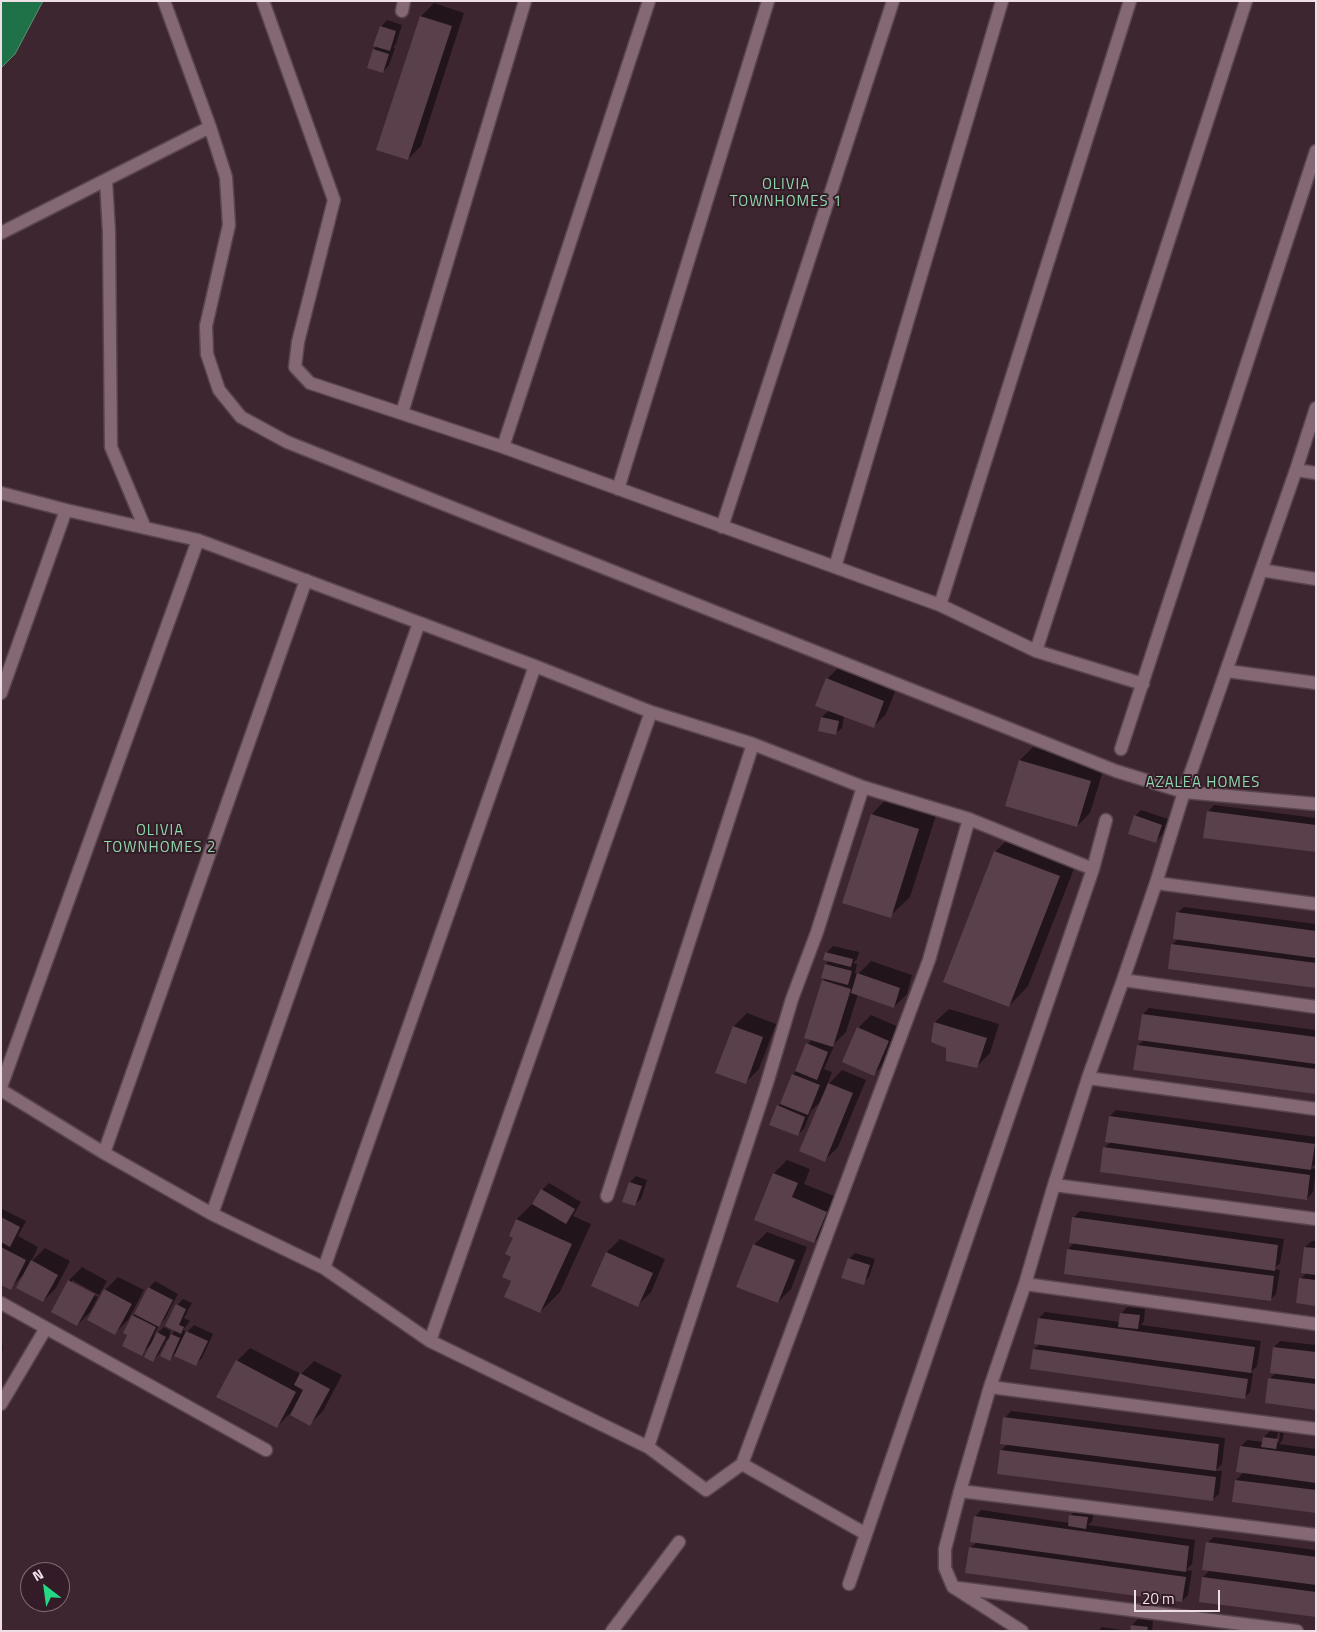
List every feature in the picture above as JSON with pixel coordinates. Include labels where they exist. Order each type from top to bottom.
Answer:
[{"type":"street","points":[[164,1],[210,127],[226,177],[229,225],[206,326],[207,354],[219,390],[241,417],[287,442],[314,453],[1116,771],[1184,792],[1316,804]]},
{"type":"street","points":[[263,1],[334,200],[298,342],[295,367],[310,383],[503,447],[940,605],[1036,651],[1143,684]]},
{"type":"street","points":[[402,413],[525,1]]},
{"type":"street","points":[[503,447],[649,1]]},
{"type":"street","points":[[618,489],[768,1]]},
{"type":"street","points":[[722,527],[893,1]]},
{"type":"street","points":[[835,567],[1002,1]]},
{"type":"street","points":[[940,605],[1130,1]]},
{"type":"street","points":[[1036,651],[1246,1]]},
{"type":"street","points":[[1,233],[210,127]]},
{"type":"street","points":[[1122,749],[1316,150]]},
{"type":"street","points":[[106,180],[109,232],[111,447],[145,528]]},
{"type":"street","points":[[1022,1631],[953,1587],[945,1568],[944,1549],[990,1387],[1025,1284],[1088,1078],[1123,980],[1184,792],[1316,408]]},
{"type":"street","points":[[1296,470],[1316,473]]},
{"type":"street","points":[[1,493],[198,540],[535,666],[651,712],[753,744],[863,787],[969,819],[1093,869]]},
{"type":"street","points":[[1,693],[66,510]]},
{"type":"street","points":[[198,540],[1,1088],[104,1153],[212,1214],[324,1268],[430,1341],[648,1447],[706,1490],[742,1464],[929,960],[969,819]]},
{"type":"street","points":[[1261,570],[1316,579]]},
{"type":"street","points":[[104,1153],[306,580]]},
{"type":"street","points":[[212,1214],[419,623]]},
{"type":"street","points":[[324,1268],[535,666]]},
{"type":"street","points":[[1227,671],[1316,683]]},
{"type":"street","points":[[430,1341],[651,712]]},
{"type":"street","points":[[607,1196],[753,744]]},
{"type":"street","points":[[648,1447],[767,1083],[792,999],[820,923],[863,787]]},
{"type":"street","points":[[849,1584],[1093,869],[1106,820]]},
{"type":"street","points":[[1156,883],[1316,904]]},
{"type":"street","points":[[1123,980],[1316,1007]]},
{"type":"street","points":[[1088,1078],[1316,1109]]},
{"type":"street","points":[[1054,1185],[1316,1219]]},
{"type":"street","points":[[1025,1284],[1316,1324]]},
{"type":"street","points":[[1,1303],[266,1450]]},
{"type":"street","points":[[1,1404],[46,1328]]},
{"type":"street","points":[[990,1387],[1316,1428]]},
{"type":"street","points":[[742,1464],[866,1534]]},
{"type":"street","points":[[960,1491],[1316,1536]]},
{"type":"street","points":[[612,1631],[679,1542]]},
{"type":"street","points":[[953,1587],[1297,1631]]},
{"type":"shaded area","points":[[1,1],[43,1],[15,54],[1,68]]},
{"type":"building","points":[[420,16],[452,26],[408,160],[376,150]]},
{"type":"building","points":[[380,26],[396,31],[390,51],[373,46]]},
{"type":"building","points":[[373,49],[389,54],[383,73],[367,68]]},
{"type":"building","points":[[826,678],[884,701],[874,728],[815,706]]},
{"type":"building","points":[[821,717],[839,721],[836,735],[818,731]]},
{"type":"building","points":[[1019,760],[1091,781],[1077,827],[1005,806]]},
{"type":"building","points":[[1207,811],[1316,825],[1316,852],[1203,838]]},
{"type":"building","points":[[871,814],[919,829],[891,918],[842,903]]},
{"type":"building","points":[[1134,815],[1162,825],[1156,843],[1128,834]]},
{"type":"building","points":[[994,851],[1060,876],[1009,1007],[943,982]]},
{"type":"building","points":[[1176,912],[1316,931],[1316,958],[1173,939]]},
{"type":"building","points":[[1171,944],[1316,963],[1316,988],[1168,969]]},
{"type":"building","points":[[825,952],[853,959],[851,967],[823,960]]},
{"type":"building","points":[[825,964],[852,971],[848,985],[821,978]]},
{"type":"building","points":[[857,973],[900,988],[894,1008],[851,993]]},
{"type":"building","points":[[822,980],[851,989],[833,1047],[804,1038]]},
{"type":"building","points":[[1142,1014],[1316,1037],[1316,1064],[1138,1040]]},
{"type":"building","points":[[934,1022],[987,1038],[977,1068],[946,1061],[946,1048],[931,1042]]},
{"type":"building","points":[[733,1026],[763,1037],[746,1084],[715,1073]]},
{"type":"building","points":[[857,1027],[889,1041],[874,1076],[842,1062]]},
{"type":"building","points":[[806,1043],[828,1052],[817,1080],[795,1071]]},
{"type":"building","points":[[1137,1045],[1316,1069],[1316,1094],[1133,1070]]},
{"type":"building","points":[[792,1074],[820,1085],[808,1115],[780,1104]]},
{"type":"building","points":[[828,1083],[853,1093],[825,1162],[799,1151]]},
{"type":"building","points":[[777,1105],[805,1117],[798,1136],[769,1125]]},
{"type":"building","points":[[1109,1116],[1315,1144],[1311,1170],[1105,1142]]},
{"type":"building","points":[[1103,1147],[1310,1175],[1307,1200],[1100,1172]]},
{"type":"building","points":[[773,1173],[798,1183],[792,1197],[827,1212],[814,1243],[754,1220]]},
{"type":"building","points":[[629,1182],[642,1186],[635,1206],[622,1202]]},
{"type":"building","points":[[541,1189],[575,1209],[566,1224],[532,1204]]},
{"type":"building","points":[[1,1217],[20,1227],[10,1247],[1,1242]]},
{"type":"building","points":[[1072,1217],[1278,1245],[1275,1271],[1069,1243]]},
{"type":"building","points":[[516,1219],[572,1244],[540,1313],[504,1297],[511,1281],[502,1277],[511,1257],[505,1254],[513,1238],[509,1236]]},
{"type":"building","points":[[753,1244],[795,1260],[778,1303],[736,1287]]},
{"type":"building","points":[[1,1247],[26,1260],[11,1290],[1,1285]]},
{"type":"building","points":[[1304,1247],[1316,1248],[1316,1275],[1301,1273]]},
{"type":"building","points":[[1067,1249],[1274,1276],[1271,1301],[1064,1274]]},
{"type":"building","points":[[606,1252],[653,1273],[638,1307],[591,1286]]},
{"type":"building","points":[[848,1258],[870,1265],[864,1285],[841,1278]]},
{"type":"building","points":[[31,1260],[58,1275],[43,1302],[16,1288]]},
{"type":"building","points":[[1299,1278],[1316,1280],[1316,1306],[1296,1303]]},
{"type":"building","points":[[68,1280],[95,1294],[77,1326],[51,1312]]},
{"type":"building","points":[[148,1287],[173,1300],[159,1327],[134,1314]]},
{"type":"building","points":[[104,1289],[132,1304],[115,1335],[87,1320]]},
{"type":"building","points":[[176,1304],[186,1309],[179,1325],[184,1327],[181,1334],[165,1326]]},
{"type":"building","points":[[1120,1313],[1140,1315],[1138,1329],[1118,1327]]},
{"type":"building","points":[[132,1315],[156,1327],[142,1356],[122,1346],[127,1335],[123,1333]]},
{"type":"building","points":[[1038,1318],[1255,1347],[1251,1373],[1034,1344]]},
{"type":"building","points":[[186,1331],[208,1341],[196,1366],[174,1356]]},
{"type":"building","points":[[157,1332],[166,1337],[153,1362],[144,1357]]},
{"type":"building","points":[[171,1334],[180,1338],[170,1361],[160,1356]]},
{"type":"building","points":[[1273,1347],[1316,1352],[1316,1379],[1270,1373]]},
{"type":"building","points":[[1033,1349],[1248,1379],[1245,1399],[1030,1369]]},
{"type":"building","points":[[236,1360],[296,1392],[277,1428],[216,1397]]},
{"type":"building","points":[[300,1373],[330,1389],[310,1426],[290,1415],[303,1390],[294,1385]]},
{"type":"building","points":[[1268,1378],[1316,1384],[1316,1410],[1265,1403]]},
{"type":"building","points":[[1003,1417],[1219,1444],[1216,1471],[1000,1444]]},
{"type":"building","points":[[1263,1437],[1278,1439],[1276,1449],[1261,1447]]},
{"type":"building","points":[[1240,1446],[1316,1456],[1316,1483],[1236,1472]]},
{"type":"building","points":[[1000,1450],[1216,1477],[1213,1501],[997,1474]]},
{"type":"building","points":[[1235,1480],[1316,1490],[1316,1513],[1232,1502]]},
{"type":"building","points":[[1069,1515],[1088,1517],[1086,1529],[1068,1526]]},
{"type":"building","points":[[974,1516],[1189,1546],[1186,1572],[970,1542]]},
{"type":"building","points":[[1206,1542],[1316,1557],[1316,1585],[1202,1570]]},
{"type":"building","points":[[969,1547],[1186,1577],[1182,1602],[965,1573]]},
{"type":"building","points":[[1202,1577],[1316,1592],[1316,1617],[1199,1602]]},
{"type":"building","points":[[1131,1625],[1148,1627],[1147,1631],[1130,1631]]},
{"type":"district","name":"OLIVIA TOWNHOMES 1","points":[[786,194]]},
{"type":"district","name":"AZALEA HOMES","points":[[1203,783]]},
{"type":"district","name":"OLIVIA TOWNHOMES 2","points":[[160,840]]}]
